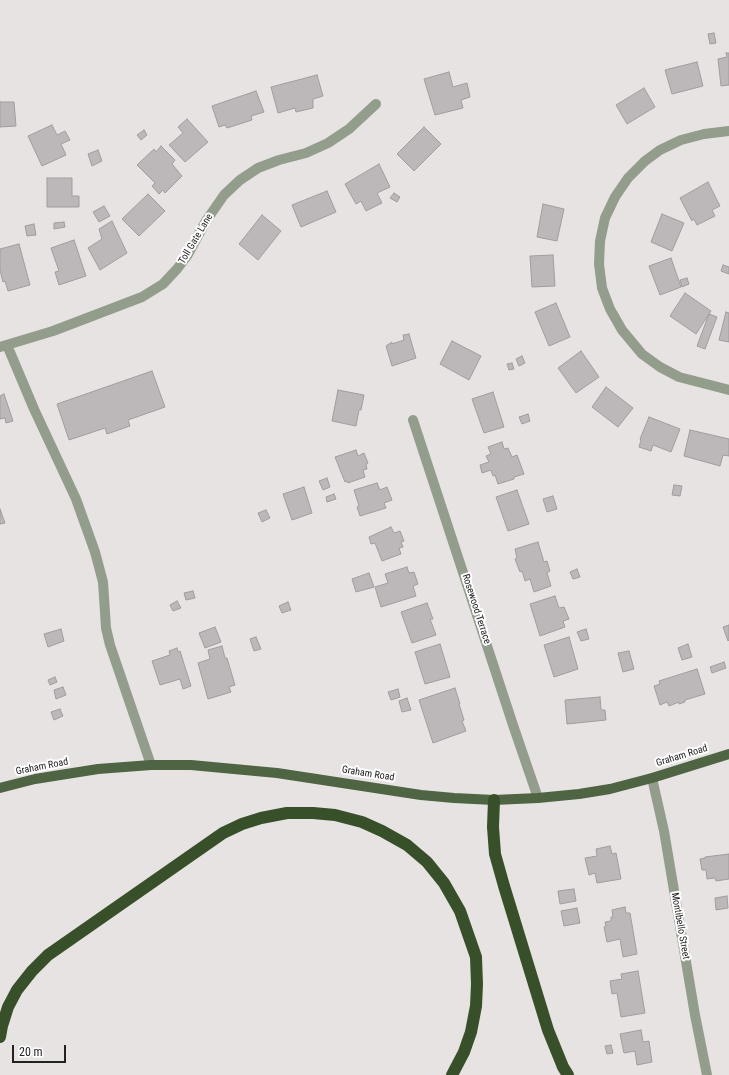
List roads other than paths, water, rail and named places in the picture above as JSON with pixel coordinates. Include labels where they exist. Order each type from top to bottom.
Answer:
[{"type":"highway","points":[[494,800],[493,827],[495,854],[548,1030],[563,1067],[568,1075]]},
{"type":"highway","points":[[0,1037],[6,1013],[17,990],[32,971],[48,955],[223,833],[242,824],[261,818],[287,813],[312,812],[335,815],[362,822],[407,845],[427,862],[460,911],[476,957],[476,1006],[471,1032],[464,1052],[452,1075]]},
{"type":"main road","name":"Graham Road","points":[[0,788],[35,779],[98,769],[150,765],[191,765],[277,773],[422,795],[494,800],[538,798],[595,791],[652,778],[729,754]]},
{"type":"street","name":"Toll Gate Lane","points":[[3,346],[53,331],[142,297],[163,284],[187,256],[206,221],[224,195],[240,180],[258,168],[279,160],[306,153],[328,143],[349,129],[376,104]]},
{"type":"street","points":[[729,131],[704,134],[681,140],[660,150],[645,161],[628,178],[614,197],[605,218],[600,241],[599,264],[602,288],[610,309],[622,330],[642,354],[660,367],[679,377],[729,390]]},
{"type":"street","points":[[3,346],[76,499],[95,552],[103,582],[106,628],[110,645],[150,765]]},
{"type":"street","name":"Rosewood Terrace","points":[[413,420],[538,798]]},
{"type":"street","name":"Montibello Street","points":[[652,778],[664,831],[695,1015],[707,1075]]}]
